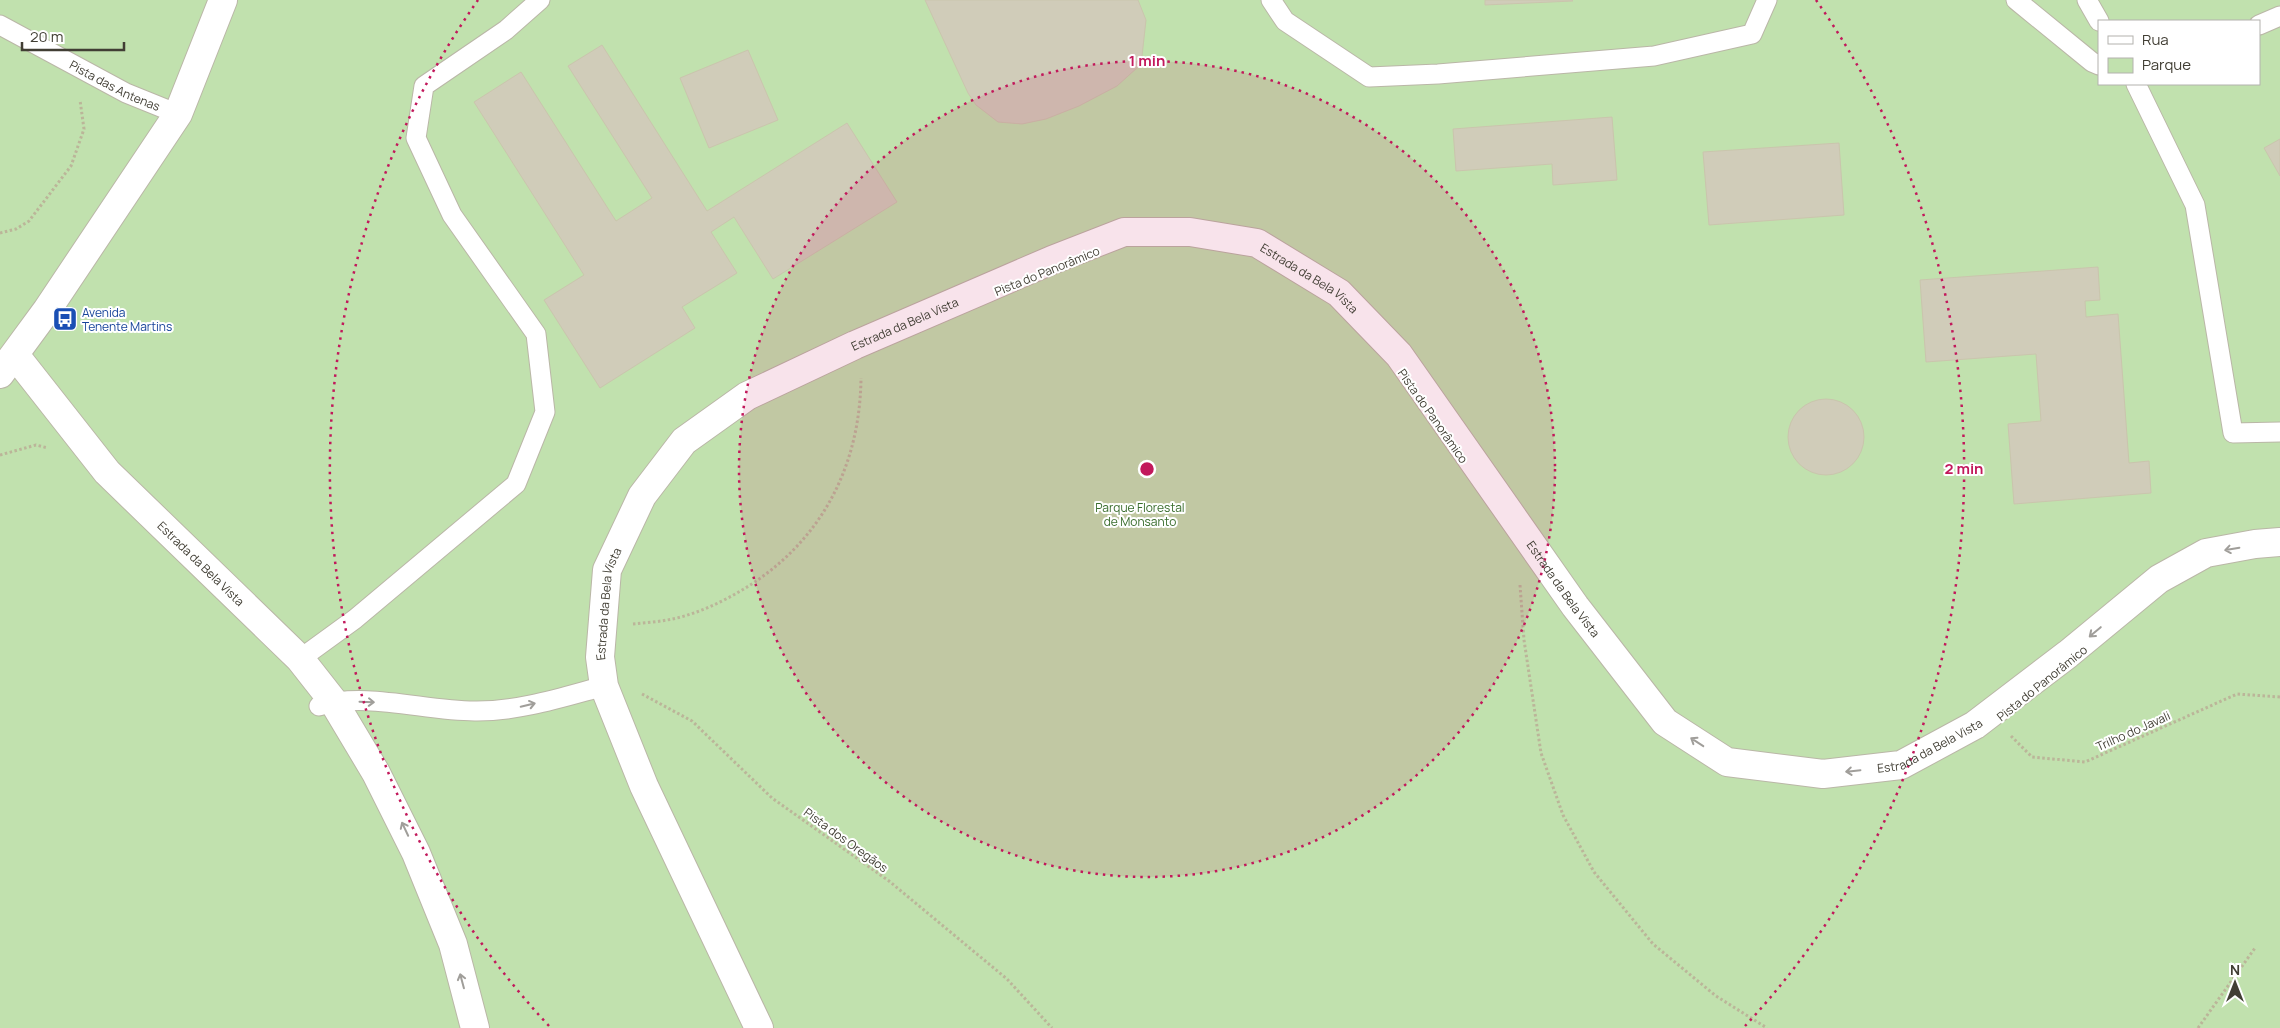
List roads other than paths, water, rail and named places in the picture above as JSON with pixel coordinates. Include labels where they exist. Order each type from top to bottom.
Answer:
[{"type":"street","points":[[8,364],[178,114],[224,0]]},
{"type":"street","name":"Estrada da Bela Vista","points":[[759,1028],[644,786],[604,686],[600,657],[607,570],[642,496],[684,441],[755,392],[1052,260],[1124,232],[1190,232],[1257,244],[1339,293],[1399,354],[1575,606],[1665,722],[1727,762],[1823,774],[1900,765],[1975,724],[2068,654],[2159,579],[2206,553],[2255,544],[2280,542]]},
{"type":"street","name":"Estrada da Bela Vista","points":[[8,364],[106,472],[300,659],[326,704],[376,773],[416,853],[453,944],[475,1028]]},
{"type":"lane","points":[[300,659],[355,618],[516,484],[545,412],[536,334],[452,215],[416,138],[424,86],[506,30],[540,0]]},
{"type":"lane","points":[[1272,0],[1285,21],[1369,78],[1654,56],[1752,34],[1767,0]]},
{"type":"lane","points":[[2016,0],[2092,62],[2098,65]]},
{"type":"lane","points":[[2087,0],[2098,20]]},
{"type":"lane","points":[[2260,25],[2280,16]]},
{"type":"lane","name":"Pista das Antenas","points":[[0,25],[126,93],[178,114]]},
{"type":"lane","points":[[2136,85],[2195,205],[2233,433],[2280,432]]},
{"type":"lane","points":[[326,704],[392,703],[477,712],[516,708],[604,686]]},
{"type":"place","name":"Avenida Tenente Martins","points":[[65,319]]},
{"type":"park label","name":"Parque Florestal de Monsanto","points":[[1140,514]]}]
